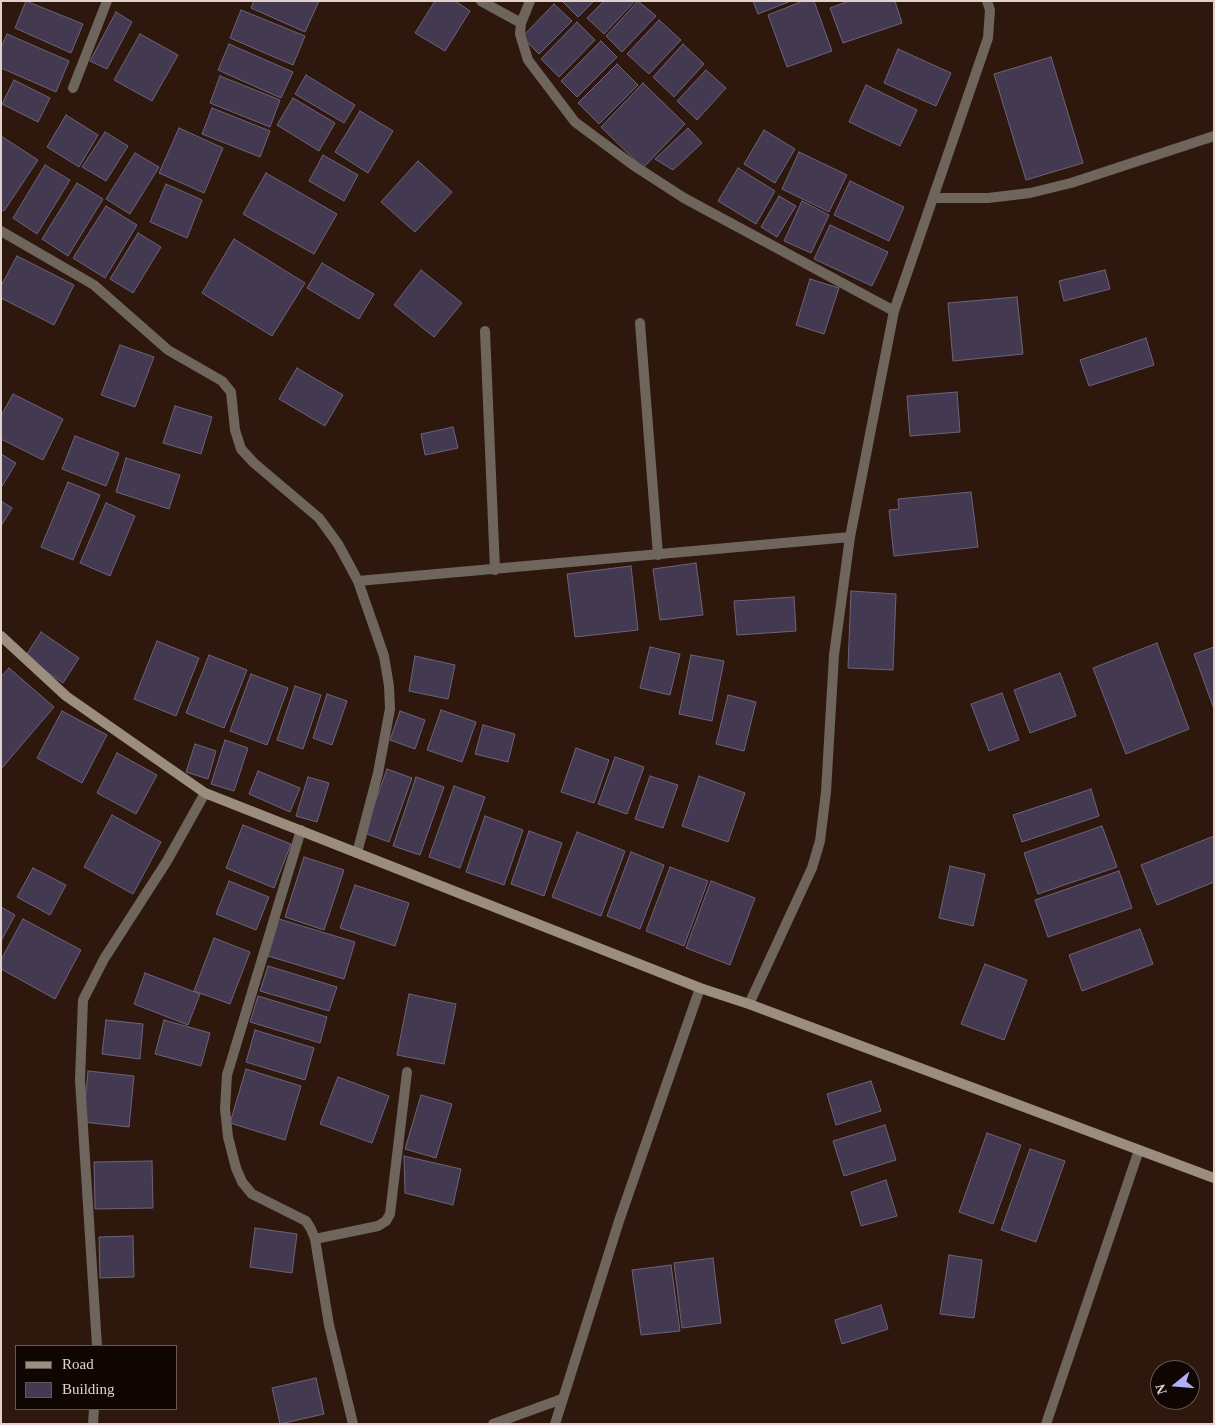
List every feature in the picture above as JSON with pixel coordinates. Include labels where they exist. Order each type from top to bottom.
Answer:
[{"type":"street","points":[[73,88],[108,1]]},
{"type":"street","points":[[481,1],[521,23]]},
{"type":"street","points":[[530,1],[521,23],[520,34],[528,60],[575,122],[633,165],[684,198],[894,311]]},
{"type":"street","points":[[749,1004],[812,868],[820,841],[826,792],[834,654],[850,537],[894,311],[988,38],[990,10],[987,1]]},
{"type":"street","points":[[933,198],[988,198],[1030,193],[1071,183],[1214,136]]},
{"type":"street","points":[[1,231],[94,284],[168,350],[222,381],[231,392],[235,430],[241,449],[254,464],[319,518],[338,544],[358,581],[384,656],[389,686],[390,709],[378,774],[357,853]]},
{"type":"street","points":[[640,323],[658,555]]},
{"type":"street","points":[[485,332],[495,570]]},
{"type":"street","points":[[358,581],[850,537]]},
{"type":"street","points":[[1,636],[66,696],[205,793],[700,988],[749,1004],[1214,1178]]},
{"type":"street","points":[[97,1345],[80,1080],[83,1000],[104,959],[167,861],[205,793]]},
{"type":"street","points":[[301,830],[227,1075],[224,1109],[228,1137],[236,1168],[242,1182],[252,1194],[306,1221],[315,1239],[329,1325],[353,1424]]},
{"type":"street","points":[[555,1424],[619,1221],[700,988]]},
{"type":"street","points":[[315,1239],[378,1226],[386,1222],[390,1214],[407,1072]]},
{"type":"street","points":[[1046,1424],[1139,1150]]},
{"type":"street","points":[[493,1424],[562,1399]]},
{"type":"street","points":[[93,1424],[94,1410]]},
{"type":"building","points":[[26,1],[83,24],[71,53],[15,28]]},
{"type":"building","points":[[254,1],[319,1],[305,32],[251,8]]},
{"type":"building","points":[[435,1],[455,1],[470,11],[445,51],[415,33]]},
{"type":"building","points":[[562,1],[594,1],[578,17]]},
{"type":"building","points":[[604,1],[635,1],[604,34],[587,18]]},
{"type":"building","points":[[638,1],[656,16],[622,52],[606,36]]},
{"type":"building","points":[[753,1],[791,1],[758,14]]},
{"type":"building","points":[[803,1],[814,1],[832,51],[787,67],[768,15]]},
{"type":"building","points":[[849,1],[895,1],[902,23],[843,43],[830,8]]},
{"type":"building","points":[[554,4],[572,21],[539,54],[522,37]]},
{"type":"building","points":[[241,10],[305,36],[293,65],[230,38]]},
{"type":"building","points":[[116,12],[132,22],[107,69],[90,61]]},
{"type":"building","points":[[659,20],[681,40],[649,74],[627,54]]},
{"type":"building","points":[[577,22],[595,40],[559,77],[541,59]]},
{"type":"building","points":[[7,34],[69,61],[56,92],[1,68],[1,47]]},
{"type":"building","points":[[140,34],[178,55],[152,101],[114,80]]},
{"type":"building","points":[[601,41],[617,57],[577,97],[561,81]]},
{"type":"building","points":[[229,44],[293,72],[281,98],[218,70]]},
{"type":"building","points":[[683,44],[704,64],[674,97],[653,77]]},
{"type":"building","points":[[898,49],[951,73],[936,106],[884,83]]},
{"type":"building","points":[[1051,57],[1083,163],[1026,180],[994,74]]},
{"type":"building","points":[[617,64],[638,85],[599,124],[578,103]]},
{"type":"building","points":[[706,70],[726,88],[697,120],[677,101]]},
{"type":"building","points":[[306,75],[355,105],[344,123],[295,94]]},
{"type":"building","points":[[220,76],[280,100],[270,127],[210,103]]},
{"type":"building","points":[[14,80],[50,98],[38,122],[2,104]]},
{"type":"building","points":[[643,83],[685,124],[643,168],[601,127]]},
{"type":"building","points":[[866,85],[917,110],[900,146],[849,122]]},
{"type":"building","points":[[293,98],[335,123],[319,151],[277,125]]},
{"type":"building","points":[[212,108],[270,131],[260,157],[202,134]]},
{"type":"building","points":[[360,111],[393,131],[368,173],[335,152]]},
{"type":"building","points":[[66,115],[98,135],[79,167],[47,147]]},
{"type":"building","points":[[179,128],[223,148],[204,193],[159,173]]},
{"type":"building","points":[[688,128],[702,143],[673,170],[655,159]]},
{"type":"building","points":[[764,130],[795,149],[775,183],[744,164]]},
{"type":"building","points":[[105,132],[128,146],[106,181],[82,167]]},
{"type":"building","points":[[1,136],[38,160],[4,211],[1,209]]},
{"type":"building","points":[[799,152],[847,175],[829,212],[782,189]]},
{"type":"building","points":[[135,153],[159,167],[130,214],[106,199]]},
{"type":"building","points":[[323,155],[358,175],[344,201],[309,181]]},
{"type":"building","points":[[418,161],[452,192],[415,232],[381,202]]},
{"type":"building","points":[[45,165],[70,180],[37,234],[13,218]]},
{"type":"building","points":[[738,168],[775,191],[756,224],[718,201]]},
{"type":"building","points":[[266,173],[337,214],[314,254],[243,214]]},
{"type":"building","points":[[850,181],[904,207],[889,241],[834,215]]},
{"type":"building","points":[[77,183],[103,199],[68,256],[42,239]]},
{"type":"building","points":[[166,184],[202,200],[187,238],[150,222]]},
{"type":"building","points":[[779,196],[796,206],[777,237],[761,227]]},
{"type":"building","points":[[802,201],[829,215],[811,253],[784,241]]},
{"type":"building","points":[[106,206],[137,225],[105,278],[73,258]]},
{"type":"building","points":[[830,225],[888,252],[872,286],[814,259]]},
{"type":"building","points":[[138,233],[161,247],[133,293],[110,279]]},
{"type":"building","points":[[234,239],[305,283],[272,336],[202,293]]},
{"type":"building","points":[[17,256],[74,285],[54,325],[1,298],[1,286]]},
{"type":"building","points":[[322,263],[374,294],[359,319],[307,288]]},
{"type":"building","points":[[421,270],[462,303],[434,337],[394,305]]},
{"type":"building","points":[[1105,270],[1110,289],[1064,301],[1059,281]]},
{"type":"building","points":[[810,279],[839,288],[824,334],[796,325]]},
{"type":"building","points":[[1017,297],[1023,354],[953,361],[948,303]]},
{"type":"building","points":[[1146,338],[1154,365],[1089,386],[1080,360]]},
{"type":"building","points":[[120,345],[154,357],[135,407],[101,395]]},
{"type":"building","points":[[297,368],[343,395],[325,426],[279,399]]},
{"type":"building","points":[[957,392],[960,432],[910,436],[907,396]]},
{"type":"building","points":[[13,394],[63,419],[43,460],[1,439],[1,416]]},
{"type":"building","points":[[175,406],[212,417],[201,454],[163,443]]},
{"type":"building","points":[[453,427],[458,448],[425,455],[421,434]]},
{"type":"building","points":[[75,436],[119,453],[106,486],[62,469]]},
{"type":"building","points":[[1,454],[16,463],[1,488]]},
{"type":"building","points":[[126,458],[180,475],[169,509],[116,492]]},
{"type":"building","points":[[68,482],[100,495],[73,560],[41,547]]},
{"type":"building","points":[[971,492],[978,547],[894,556],[889,510],[899,509],[898,499]]},
{"type":"building","points":[[1,501],[12,508],[1,526]]},
{"type":"building","points":[[106,503],[135,516],[110,576],[80,563]]},
{"type":"building","points":[[696,563],[703,615],[660,620],[653,569]]},
{"type":"building","points":[[631,566],[638,630],[575,637],[567,574]]},
{"type":"building","points":[[851,591],[896,594],[893,670],[848,668]]},
{"type":"building","points":[[794,597],[796,631],[737,635],[734,601]]},
{"type":"building","points":[[41,632],[79,658],[63,683],[25,657]]},
{"type":"building","points":[[157,641],[199,658],[176,716],[134,699]]},
{"type":"building","points":[[1157,643],[1189,729],[1126,754],[1093,668]]},
{"type":"building","points":[[650,647],[680,654],[670,695],[640,688]]},
{"type":"building","points":[[1214,647],[1214,709],[1194,654]]},
{"type":"building","points":[[209,655],[247,670],[224,728],[186,713]]},
{"type":"building","points":[[691,655],[724,661],[712,721],[679,714]]},
{"type":"building","points":[[415,656],[455,665],[448,699],[409,691]]},
{"type":"building","points":[[9,668],[54,707],[1,769],[1,677]]},
{"type":"building","points":[[1060,673],[1076,716],[1030,733],[1014,690]]},
{"type":"building","points":[[251,674],[288,688],[267,745],[230,731]]},
{"type":"building","points":[[295,686],[321,695],[303,749],[277,740]]},
{"type":"building","points":[[1002,693],[1019,740],[989,751],[971,704]]},
{"type":"building","points":[[327,694],[347,701],[332,745],[313,738]]},
{"type":"building","points":[[728,695],[756,702],[744,751],[716,744]]},
{"type":"building","points":[[441,710],[476,722],[462,762],[427,750]]},
{"type":"building","points":[[62,711],[107,735],[82,783],[37,758]]},
{"type":"building","points":[[400,711],[425,720],[415,749],[390,740]]},
{"type":"building","points":[[483,725],[515,734],[508,762],[475,754]]},
{"type":"building","points":[[225,740],[248,748],[234,791],[211,784]]},
{"type":"building","points":[[195,744],[216,751],[208,779],[186,772]]},
{"type":"building","points":[[576,748],[609,760],[594,803],[561,792]]},
{"type":"building","points":[[117,753],[157,775],[136,814],[97,793]]},
{"type":"building","points":[[615,757],[644,767],[627,814],[598,804]]},
{"type":"building","points":[[387,769],[412,778],[389,842],[364,833]]},
{"type":"building","points":[[258,771],[300,788],[290,812],[249,794]]},
{"type":"building","points":[[650,776],[678,785],[663,828],[635,819]]},
{"type":"building","points":[[699,776],[745,793],[728,842],[682,826]]},
{"type":"building","points":[[308,777],[329,783],[317,822],[296,816]]},
{"type":"building","points":[[416,777],[444,787],[420,855],[393,846]]},
{"type":"building","points":[[454,786],[485,797],[460,868],[429,857]]},
{"type":"building","points":[[1091,789],[1099,816],[1022,842],[1013,815]]},
{"type":"building","points":[[112,815],[161,842],[133,894],[84,867]]},
{"type":"building","points":[[485,816],[523,830],[504,885],[466,872]]},
{"type":"building","points":[[243,825],[291,844],[274,888],[226,868]]},
{"type":"building","points":[[1102,826],[1117,867],[1038,894],[1024,853]]},
{"type":"building","points":[[529,831],[562,843],[544,896],[511,884]]},
{"type":"building","points":[[577,832],[625,851],[601,916],[552,897]]},
{"type":"building","points":[[1214,836],[1214,882],[1157,905],[1141,865]]},
{"type":"building","points":[[631,852],[664,865],[640,929],[607,916]]},
{"type":"building","points":[[304,857],[344,870],[324,930],[285,917]]},
{"type":"building","points":[[950,866],[985,874],[973,926],[939,918]]},
{"type":"building","points":[[670,867],[708,881],[684,946],[646,931]]},
{"type":"building","points":[[33,868],[66,885],[50,915],[17,897]]},
{"type":"building","points":[[1119,871],[1132,908],[1048,937],[1035,900]]},
{"type":"building","points":[[229,881],[269,897],[256,930],[216,914]]},
{"type":"building","points":[[711,881],[755,898],[730,965],[686,948]]},
{"type":"building","points":[[355,885],[409,903],[395,946],[340,928]]},
{"type":"building","points":[[1,907],[15,915],[1,941]]},
{"type":"building","points":[[23,919],[81,950],[55,999],[1,969],[1,960]]},
{"type":"building","points":[[279,919],[355,942],[344,979],[268,956]]},
{"type":"building","points":[[1140,929],[1153,964],[1082,991],[1069,955]]},
{"type":"building","points":[[214,938],[250,952],[230,1004],[194,991]]},
{"type":"building","points":[[985,964],[1027,980],[1004,1040],[961,1024]]},
{"type":"building","points":[[268,966],[337,987],[329,1011],[260,991]]},
{"type":"building","points":[[145,973],[200,994],[188,1025],[134,1004]]},
{"type":"building","points":[[409,994],[456,1004],[444,1064],[397,1055]]},
{"type":"building","points":[[258,996],[327,1017],[320,1043],[250,1022]]},
{"type":"building","points":[[106,1020],[143,1024],[140,1059],[102,1054]]},
{"type":"building","points":[[164,1020],[210,1033],[201,1066],[155,1054]]},
{"type":"building","points":[[255,1030],[314,1048],[305,1080],[246,1062]]},
{"type":"building","points":[[246,1069],[301,1086],[285,1140],[230,1123]]},
{"type":"building","points":[[88,1071],[134,1076],[129,1127],[83,1122]]},
{"type":"building","points":[[338,1077],[389,1096],[372,1143],[320,1124]]},
{"type":"building","points":[[871,1081],[881,1111],[836,1125],[827,1094]]},
{"type":"building","points":[[421,1095],[452,1104],[436,1158],[405,1149]]},
{"type":"building","points":[[885,1125],[896,1160],[844,1176],[833,1141]]},
{"type":"building","points":[[987,1133],[1021,1145],[993,1224],[959,1212]]},
{"type":"building","points":[[1030,1149],[1065,1161],[1036,1242],[1001,1230]]},
{"type":"building","points":[[404,1156],[461,1169],[453,1205],[405,1193]]},
{"type":"building","points":[[152,1161],[153,1208],[95,1209],[94,1162]]},
{"type":"building","points":[[886,1180],[897,1216],[861,1226],[851,1192]]},
{"type":"building","points":[[255,1228],[297,1234],[292,1273],[250,1267]]},
{"type":"building","points":[[133,1236],[134,1277],[100,1278],[99,1237]]},
{"type":"building","points":[[949,1255],[982,1260],[974,1318],[940,1314]]},
{"type":"building","points":[[713,1258],[721,1323],[682,1328],[674,1263]]},
{"type":"building","points":[[671,1265],[680,1331],[641,1335],[632,1270]]},
{"type":"building","points":[[881,1305],[888,1329],[842,1344],[835,1320]]},
{"type":"building","points":[[316,1378],[324,1414],[280,1424],[272,1388]]}]
